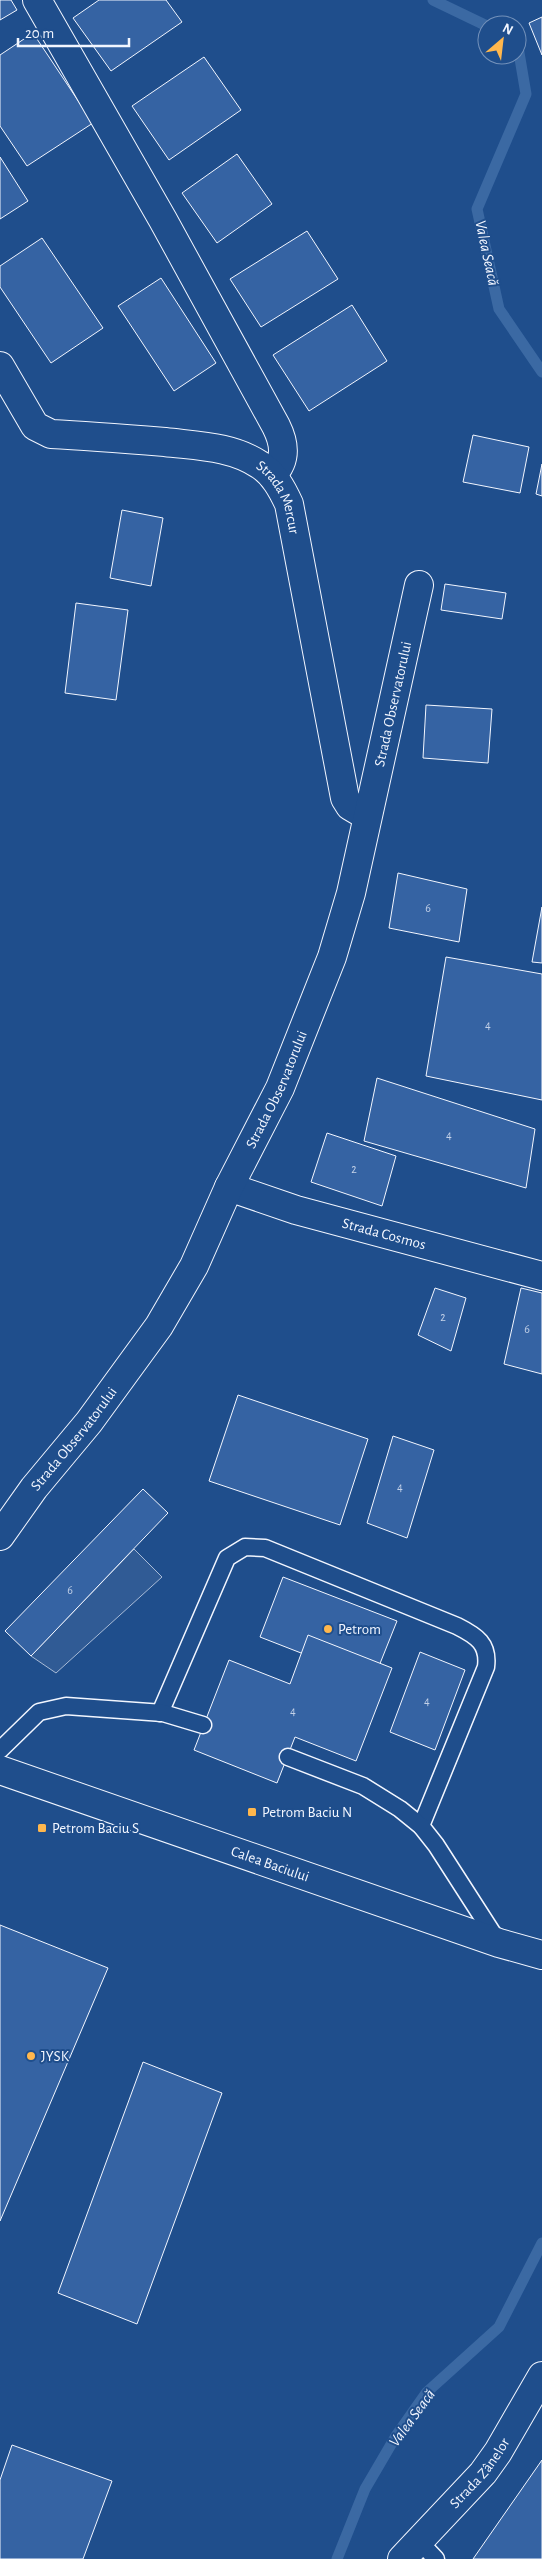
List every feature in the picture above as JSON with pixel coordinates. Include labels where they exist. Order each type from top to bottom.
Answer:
[{"type":"street","points":[[37,0],[164,220],[276,426],[283,441],[284,454],[278,468],[272,475]]},
{"type":"street","name":"Strada Mercur","points":[[0,366],[35,426],[51,434],[218,448],[245,456],[262,465],[272,475],[281,488],[288,504],[345,798],[350,806],[367,816]]},
{"type":"street","name":"Strada Observatorului","points":[[0,1536],[34,1488],[89,1422],[159,1326],[194,1266],[229,1188],[280,1088],[332,957],[351,893],[419,585]]},
{"type":"street","name":"Strada Cosmos","points":[[229,1188],[306,1213],[542,1276]]},
{"type":"street","name":"Calea Baciului","points":[[0,1770],[499,1943],[542,1955]]},
{"type":"street","name":"Strada Zânelor","points":[[419,2553],[488,2466],[542,2376]]},
{"type":"lane","points":[[160,1712],[227,1558],[245,1547],[265,1548],[458,1626],[472,1634],[482,1644],[488,1655],[486,1667],[421,1826]]},
{"type":"lane","points":[[0,1750],[39,1712],[66,1706],[160,1712],[203,1725]]},
{"type":"lane","points":[[288,1757],[363,1786],[400,1809],[421,1826],[436,1845],[499,1943]]},
{"type":"shaded area","points":[[134,1549],[162,1577],[56,1673],[31,1656]]},
{"type":"building","points":[[0,0],[11,0],[17,10],[0,20]]},
{"type":"building","points":[[99,0],[166,0],[182,22],[111,71],[73,18]]},
{"type":"building","points":[[542,17],[542,55],[529,23]]},
{"type":"building","points":[[33,33],[93,123],[27,166],[0,126],[0,55]]},
{"type":"building","points":[[204,57],[241,110],[169,160],[132,106]]},
{"type":"building","points":[[237,154],[272,204],[217,243],[182,193]]},
{"type":"building","points":[[0,157],[28,201],[0,219]]},
{"type":"building","points":[[307,231],[338,279],[261,327],[230,279]]},
{"type":"building","points":[[42,238],[103,328],[51,363],[0,287],[0,266]]},
{"type":"building","points":[[161,278],[216,363],[174,391],[118,306]]},
{"type":"building","points":[[352,305],[387,361],[309,411],[273,355]]},
{"type":"building","points":[[473,435],[529,447],[520,493],[463,482]]},
{"type":"building","points":[[542,464],[542,496],[536,494]]},
{"type":"building","points":[[122,510],[163,518],[151,586],[110,578]]},
{"type":"building","points":[[445,584],[506,593],[502,619],[441,610]]},
{"type":"building","points":[[76,603],[128,610],[116,700],[65,693]]},
{"type":"building","points":[[426,705],[492,709],[488,763],[423,758]]},
{"type":"building","points":[[398,873],[467,889],[459,942],[389,928]]},
{"type":"building","points":[[542,907],[542,963],[532,962]]},
{"type":"building","points":[[446,957],[542,974],[542,1100],[426,1076]]},
{"type":"building","points":[[377,1078],[535,1129],[526,1188],[364,1141]]},
{"type":"building","points":[[327,1133],[396,1156],[382,1206],[311,1182]]},
{"type":"building","points":[[435,1288],[466,1298],[451,1351],[418,1335]]},
{"type":"building","points":[[521,1288],[542,1293],[542,1374],[504,1364]]},
{"type":"building","points":[[238,1395],[368,1439],[340,1525],[209,1481]]},
{"type":"building","points":[[393,1436],[434,1450],[407,1538],[367,1523]]},
{"type":"building","points":[[143,1489],[168,1513],[31,1656],[5,1631]]},
{"type":"building","name":"Petrom","points":[[283,1577],[397,1621],[373,1681],[260,1637]]},
{"type":"building","points":[[308,1635],[392,1668],[356,1761],[295,1737],[277,1783],[194,1750],[229,1660],[290,1684]]},
{"type":"building","points":[[420,1652],[465,1670],[435,1750],[390,1732]]},
{"type":"building","points":[[0,1925],[108,1968],[0,2221]]},
{"type":"building","points":[[143,2062],[222,2093],[137,2324],[58,2293]]},
{"type":"building","points":[[12,2445],[112,2481],[83,2559],[0,2559],[0,2480]]},
{"type":"building","points":[[542,2460],[542,2559],[473,2559]]},
{"type":"waterway","name":"Valea Seacă","points":[[433,0],[477,21]]},
{"type":"waterway","name":"Valea Seacă","points":[[521,65],[526,94],[477,209],[499,309],[542,372]]},
{"type":"waterway","name":"Valea Seacă","points":[[337,2559],[365,2489],[396,2436],[427,2392],[499,2327],[542,2243]]},
{"type":"place","name":"Petrom","points":[[328,1629]]},
{"type":"place","name":"Petrom Baciu N","points":[[252,1812]]},
{"type":"place","name":"Petrom Baciu S","points":[[42,1828]]},
{"type":"place","name":"JYSK","points":[[31,2056]]}]
